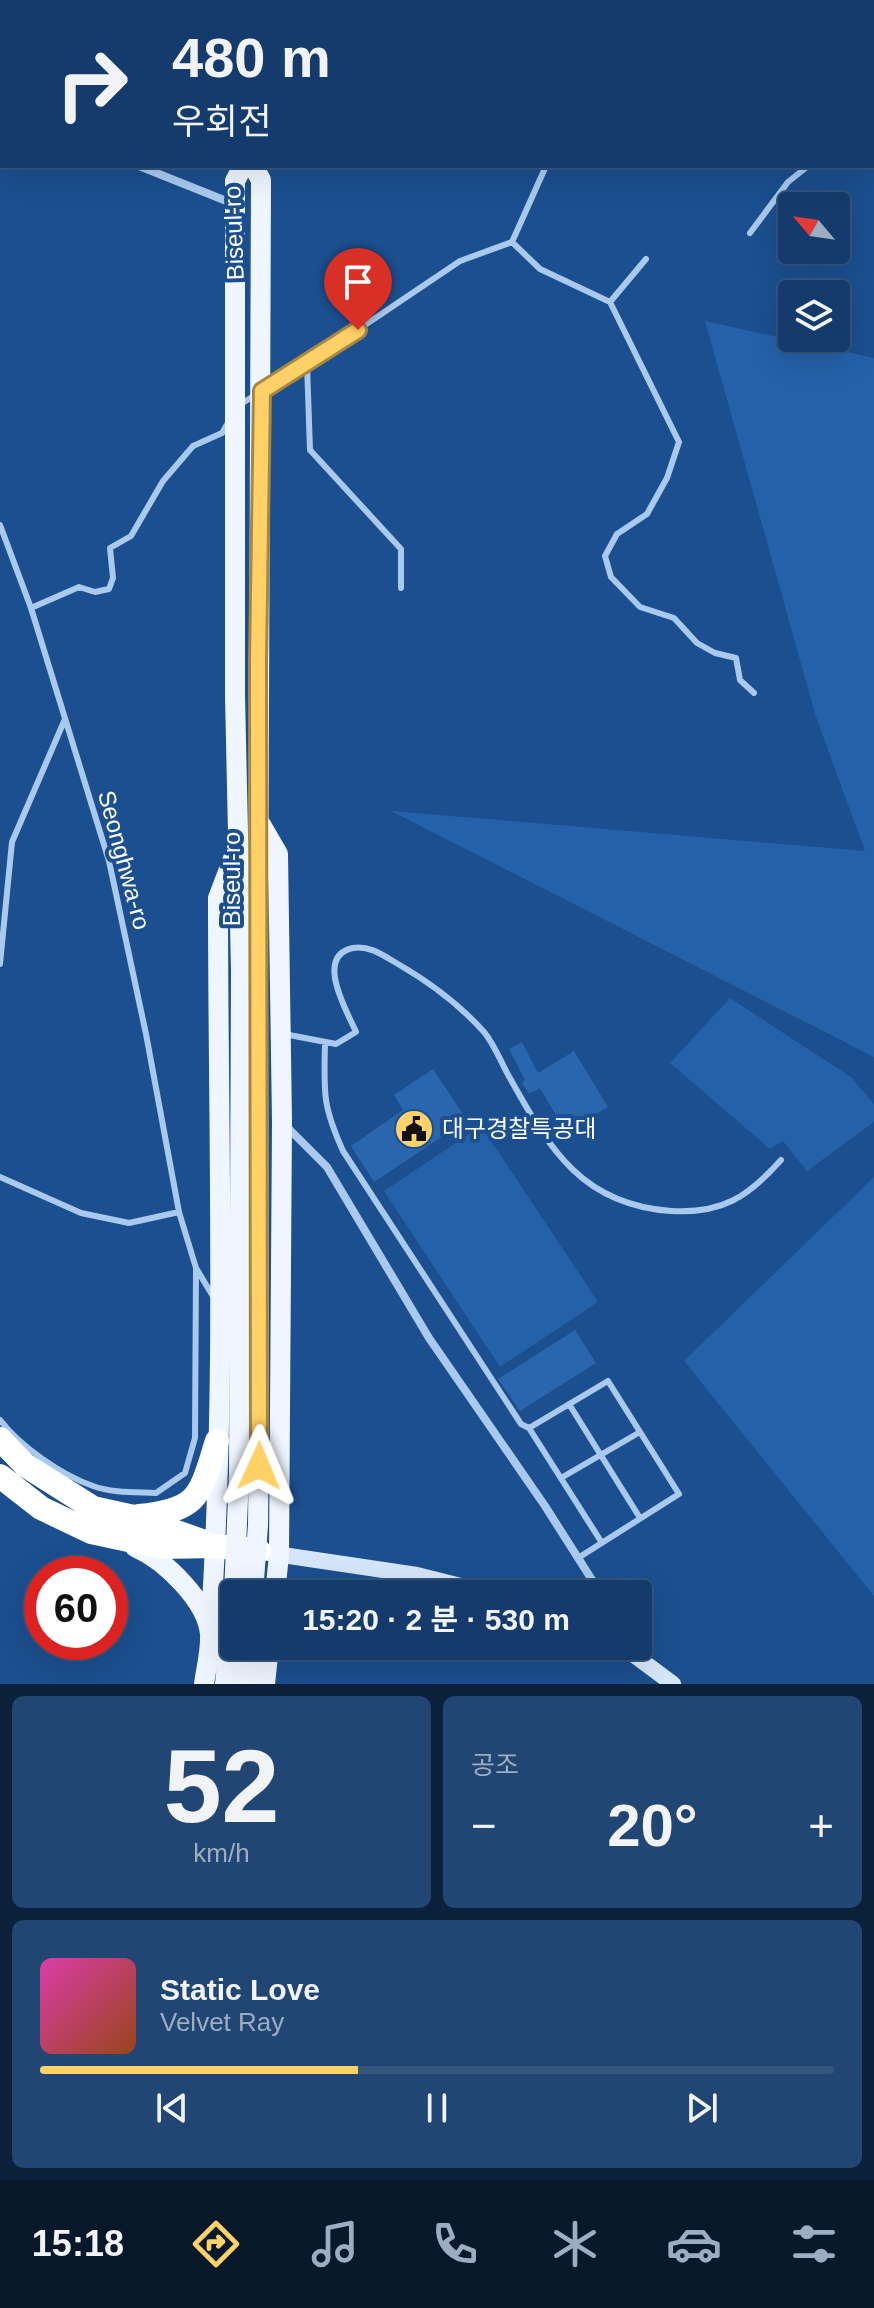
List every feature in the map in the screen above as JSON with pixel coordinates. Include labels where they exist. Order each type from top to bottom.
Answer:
[{"type":"highway","points":[[0,1439],[25,1465],[93,1508],[134,1517],[216,1546]]},
{"type":"highway","points":[[134,1517],[163,1514],[193,1501],[201,1489],[217,1441]]},
{"type":"highway","points":[[0,1476],[41,1508],[91,1532],[161,1547],[216,1546],[269,1553]]},
{"type":"main road","name":"Biseul-ro","points":[[242,168],[235,181],[235,695],[237,846],[250,970],[259,1436],[254,1580]]},
{"type":"main road","name":"Biseul-ro","points":[[235,1580],[250,970],[258,820],[261,180],[254,168]]},
{"type":"main road","points":[[258,820],[278,854],[282,1121],[269,1553],[273,1580]]},
{"type":"main road","points":[[204,1684],[216,1546],[218,898],[237,846]]},
{"type":"main road","points":[[102,1533],[155,1555],[177,1576],[195,1600],[210,1633]]},
{"type":"main road","points":[[269,1553],[437,1580]]},
{"type":"main road","name":"Biseul-ro","points":[[225,1684],[227,1660]]},
{"type":"main road","points":[[245,1684],[248,1660]]},
{"type":"main road","points":[[265,1684],[268,1660]]},
{"type":"main road","points":[[643,1660],[673,1684]]},
{"type":"street","points":[[144,168],[235,204]]},
{"type":"street","points":[[282,1121],[327,1167],[429,1338],[592,1580]]},
{"type":"street","points":[[648,1660],[653,1667]]},
{"type":"lane","points":[[31,608],[79,587],[95,592],[109,589],[113,578],[110,548],[131,536],[163,481],[193,446],[222,433],[237,406],[307,364],[460,261],[512,242],[545,168]]},
{"type":"lane","points":[[750,233],[788,182],[806,168]]},
{"type":"lane","points":[[512,242],[540,269],[610,302],[679,442],[667,478],[647,514],[617,534],[605,556],[611,577],[640,607],[674,618],[697,643],[715,653],[736,658],[740,680],[754,693]]},
{"type":"lane","points":[[610,302],[646,259]]},
{"type":"lane","points":[[307,364],[310,450],[401,549],[401,588]]},
{"type":"lane","name":"Seonghwa-ro","points":[[0,525],[31,608],[109,861],[179,1212],[196,1268]]},
{"type":"lane","points":[[0,964],[12,842],[65,719]]},
{"type":"lane","points":[[280,1034],[336,1044],[356,1032],[334,978],[334,965],[342,952],[354,948],[372,949],[427,981],[485,1033],[542,1137],[588,1185],[613,1198],[647,1209],[687,1212],[719,1208],[763,1180],[781,1160]]},
{"type":"lane","points":[[325,1043],[323,1099],[343,1151],[521,1424],[529,1428],[602,1543]]},
{"type":"lane","points":[[0,1177],[81,1213],[129,1223],[179,1212]]},
{"type":"lane","points":[[196,1268],[218,1305]]},
{"type":"lane","points":[[0,1420],[7,1429],[54,1465],[93,1486],[156,1493],[185,1473],[196,1427],[196,1268]]},
{"type":"lane","points":[[529,1428],[608,1381],[679,1494],[578,1558]]},
{"type":"lane","points":[[569,1404],[640,1518]]},
{"type":"lane","points":[[561,1478],[640,1432]]},
{"type":"shaded area","points":[[705,321],[778,337],[778,352],[847,352],[874,358],[874,1057],[391,811],[865,851],[816,717]]},
{"type":"shaded area","points":[[730,998],[851,1077],[874,1104],[874,1122],[807,1171],[783,1141],[770,1149],[670,1063]]},
{"type":"shaded area","points":[[481,1126],[598,1302],[500,1367],[384,1191]]},
{"type":"shaded area","points":[[874,1177],[874,1596],[684,1361]]},
{"type":"building","points":[[522,1042],[538,1073],[574,1051],[608,1107],[566,1132],[540,1088],[529,1094],[522,1083],[525,1080],[509,1049]]},
{"type":"building","name":"대구경찰특공대","points":[[433,1069],[467,1120],[374,1182],[351,1146],[403,1110],[394,1095]]},
{"type":"building","points":[[575,1330],[596,1363],[520,1411],[498,1379]]},
{"type":"place","name":"대구경찰특공대","points":[[414,1129]]},
{"type":"route","points":[[259,1466],[258,661],[262,391],[358,330]]}]
